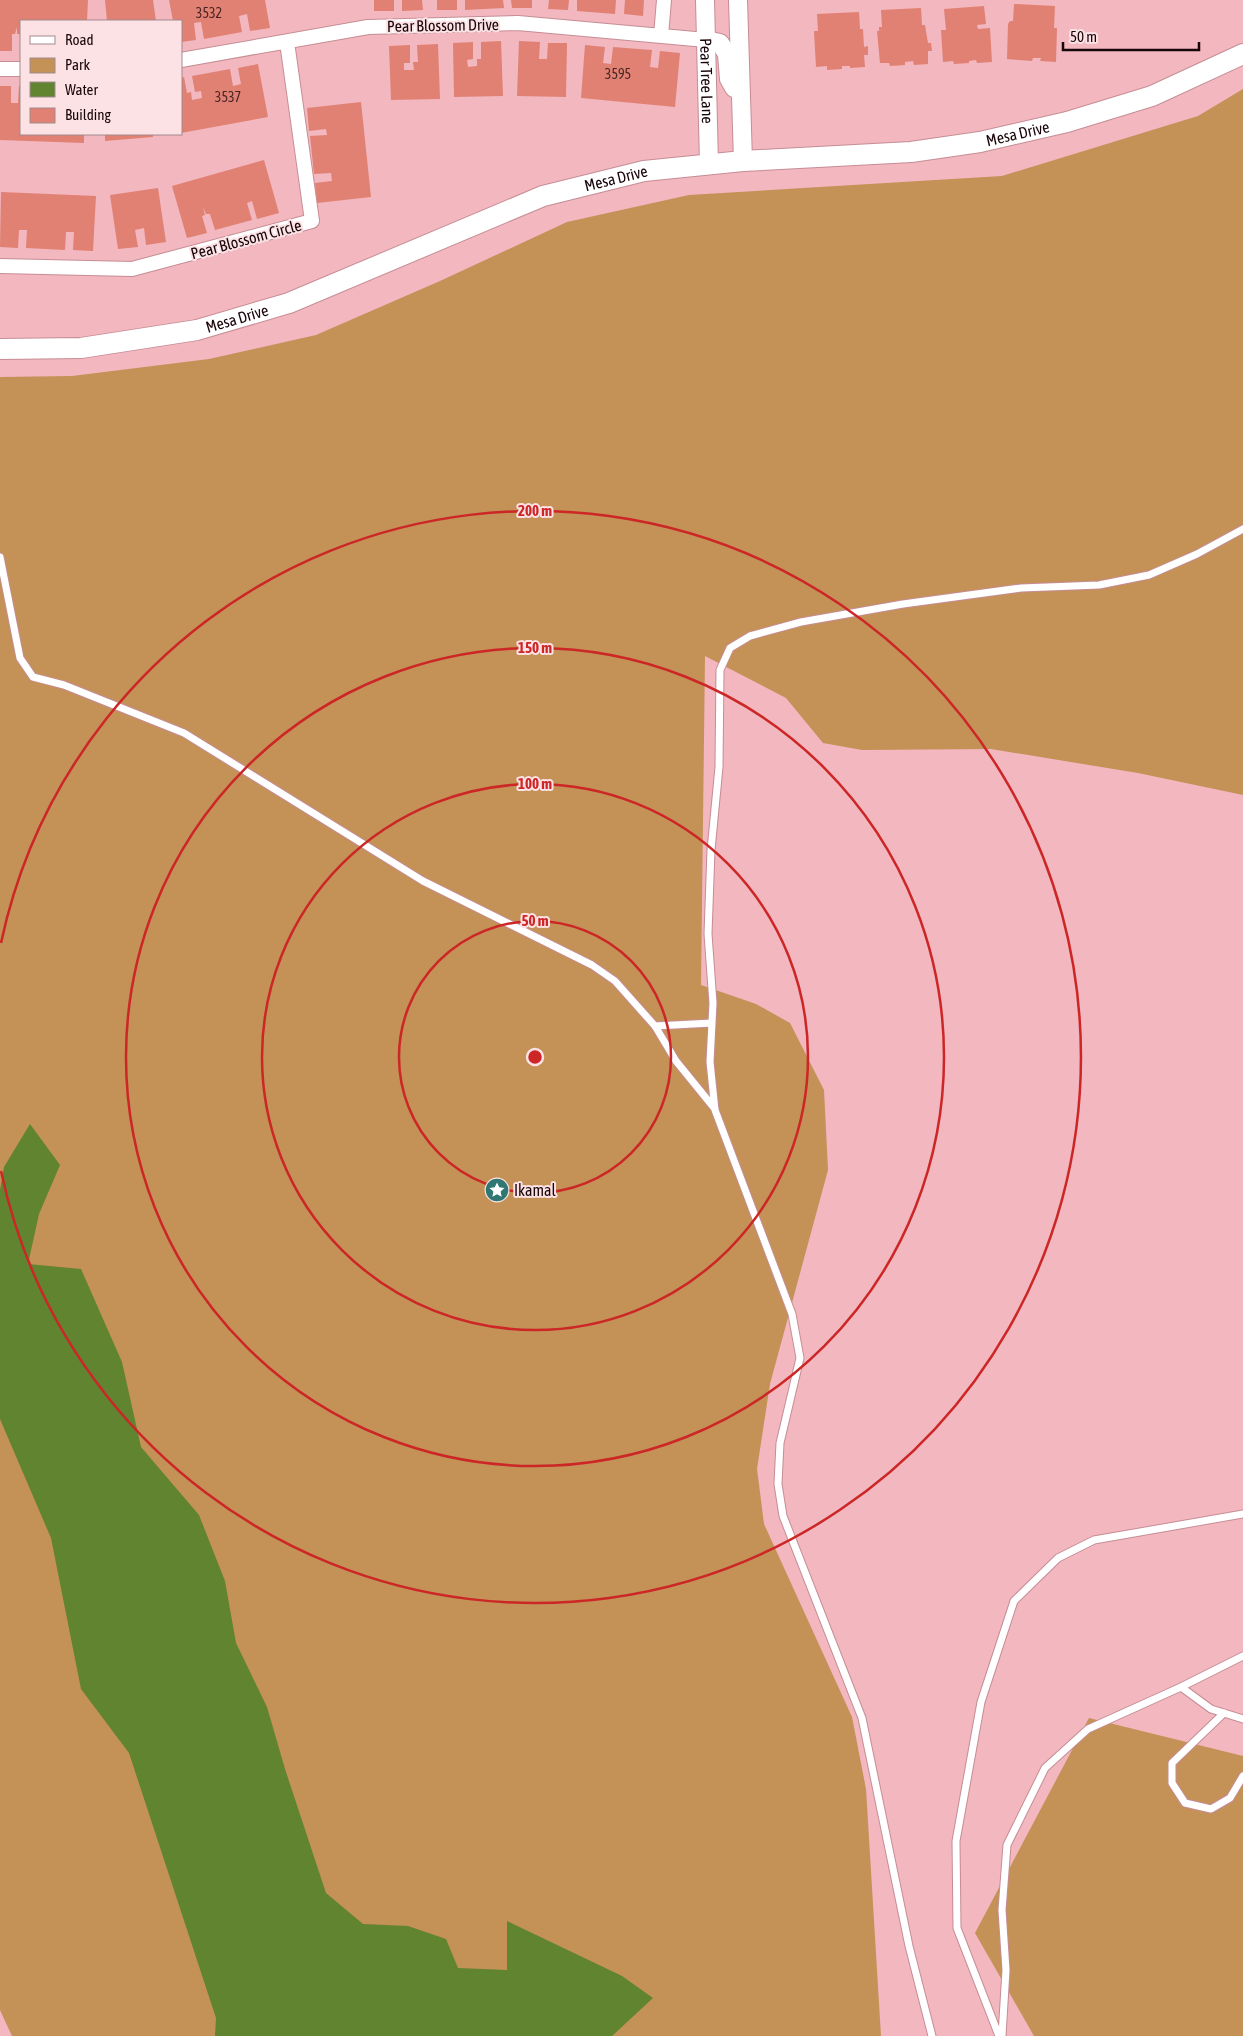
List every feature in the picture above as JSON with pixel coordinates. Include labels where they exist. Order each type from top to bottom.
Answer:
[{"type":"main road","name":"Mesa Drive","points":[[0,349],[81,348],[197,330],[289,302],[543,196],[644,171],[743,161],[910,152],[980,142],[1067,122],[1152,96],[1243,54]]},
{"type":"street","points":[[661,36],[664,0]]},
{"type":"street","name":"Pear Tree Lane","points":[[705,0],[709,164]]},
{"type":"street","name":"Pear Tree Lane","points":[[738,0],[743,161]]},
{"type":"street","name":"Pear Blossom Drive","points":[[182,60],[368,27],[518,23],[706,40]]},
{"type":"street","points":[[706,40],[720,43],[727,54],[729,80],[741,99]]},
{"type":"street","name":"Pear Blossom Circle","points":[[0,266],[132,269],[312,221],[287,42]]},
{"type":"street","points":[[0,69],[20,69]]},
{"type":"lane","points":[[932,2036],[908,1946],[862,1718],[783,1516],[778,1484],[780,1442],[800,1358],[792,1314],[715,1110],[710,1062],[713,1003],[708,934],[711,850],[719,767],[720,670],[730,648],[750,636],[801,622],[903,604],[1021,588],[1099,586],[1149,575],[1197,554],[1243,529]]},
{"type":"lane","points":[[0,557],[20,658],[33,677],[64,685],[184,733],[423,882],[592,965],[615,981],[655,1026],[676,1061],[715,1110]]},
{"type":"lane","points":[[655,1026],[712,1023]]},
{"type":"lane","points":[[1000,2036],[957,1928],[956,1841],[981,1702],[1014,1600],[1058,1558],[1094,1540],[1243,1514]]},
{"type":"lane","points":[[1000,2036],[1006,1970],[1002,1910],[1008,1845],[1045,1768],[1088,1729],[1181,1687],[1243,1656]]},
{"type":"lane","points":[[1181,1687],[1210,1709],[1243,1719]]},
{"type":"lane","points":[[1224,1713],[1172,1763],[1172,1783],[1185,1803],[1210,1809],[1230,1798],[1243,1776]]},
{"type":"green space","points":[[1243,89],[1243,795],[1138,773],[991,749],[862,750],[823,743],[786,698],[705,656],[701,985],[756,1004],[790,1023],[824,1090],[828,1170],[770,1384],[757,1469],[764,1524],[852,1717],[866,1789],[881,2036],[12,2036],[0,2010],[0,377],[72,376],[209,359],[316,335],[440,281],[567,222],[689,195],[1002,176],[1198,116]]},
{"type":"green space","points":[[1089,1718],[1243,1756],[1243,2036],[1034,2036],[975,1933]]},
{"type":"water","points":[[30,1124],[60,1165],[39,1214],[28,1264],[81,1269],[122,1362],[141,1447],[199,1515],[225,1581],[236,1643],[267,1707],[285,1769],[326,1893],[363,1924],[408,1926],[446,1939],[458,1968],[507,1970],[507,1921],[622,1976],[653,1998],[612,2036],[215,2036],[216,2018],[129,1753],[81,1689],[51,1538],[0,1419],[0,1190],[4,1167]]},
{"type":"building","points":[[0,0],[88,0],[87,20],[20,20],[20,34],[17,34],[17,27],[15,34],[12,34],[12,51],[0,51]]},
{"type":"building","points":[[105,0],[153,0],[156,20],[107,20]]},
{"type":"building","points":[[169,0],[265,0],[270,28],[250,31],[247,14],[239,16],[242,32],[204,39],[201,22],[194,23],[196,40],[182,42],[182,20],[173,20]]},
{"type":"building","points":[[374,0],[394,0],[394,11],[374,11]]},
{"type":"building","points":[[402,0],[422,0],[423,10],[402,11]]},
{"type":"building","points":[[437,0],[457,0],[457,10],[437,10]]},
{"type":"building","points":[[465,0],[503,0],[504,8],[465,10]]},
{"type":"building","points":[[511,0],[532,0],[532,8],[512,8]]},
{"type":"building","points":[[549,0],[569,0],[568,10],[548,9]]},
{"type":"building","points":[[577,0],[616,0],[615,14],[577,11]]},
{"type":"building","points":[[625,0],[644,0],[643,16],[624,14]]},
{"type":"building","points":[[1014,4],[1055,6],[1054,28],[1057,28],[1056,62],[1040,61],[1041,58],[1033,58],[1032,61],[1007,59],[1008,24],[1010,21],[1013,21]]},
{"type":"building","points":[[984,6],[986,24],[977,25],[978,29],[990,28],[992,62],[977,63],[976,60],[969,61],[969,63],[954,64],[953,61],[943,62],[941,30],[946,30],[944,9]]},
{"type":"building","points":[[921,8],[922,25],[925,25],[928,43],[931,43],[932,51],[928,51],[928,64],[914,65],[913,61],[905,62],[905,65],[890,66],[889,63],[880,63],[877,31],[879,31],[879,27],[882,27],[881,10]]},
{"type":"building","points":[[859,12],[860,29],[863,29],[864,47],[868,46],[868,55],[864,55],[865,67],[850,68],[850,66],[842,66],[842,69],[827,70],[827,66],[816,67],[814,31],[818,31],[817,14]]},
{"type":"building","points":[[501,41],[503,96],[454,97],[453,43],[473,42],[473,59],[467,60],[468,67],[477,66],[477,59],[481,59],[481,42]]},
{"type":"building","points":[[519,41],[540,42],[539,59],[547,59],[548,43],[567,43],[566,97],[517,96]]},
{"type":"building","points":[[438,44],[440,99],[391,100],[389,46],[410,45],[410,63],[404,63],[404,70],[414,70],[413,62],[418,62],[417,45]]},
{"type":"building","points":[[585,45],[605,47],[603,63],[611,64],[613,47],[652,50],[650,67],[658,68],[660,51],[680,53],[675,107],[581,98]]},
{"type":"building","points":[[258,64],[268,117],[182,133],[182,78],[184,77],[187,93],[191,92],[192,100],[202,98],[201,91],[195,92],[192,76],[230,69],[233,86],[241,84],[238,68]]},
{"type":"building","points":[[0,86],[11,86],[11,103],[18,103],[20,86],[20,135],[84,135],[84,143],[0,140]]},
{"type":"building","points":[[361,102],[371,197],[317,203],[315,183],[332,181],[331,173],[314,174],[310,136],[327,135],[326,129],[309,131],[307,108]]},
{"type":"building","points":[[105,135],[153,135],[153,137],[105,141]]},
{"type":"building","points":[[264,160],[279,213],[257,219],[252,201],[247,203],[252,220],[215,230],[210,214],[206,214],[203,207],[205,215],[202,216],[207,233],[187,238],[172,186]]},
{"type":"building","points":[[158,188],[166,242],[146,245],[144,228],[135,230],[138,247],[118,249],[110,195]]},
{"type":"building","points":[[1,192],[96,196],[93,251],[73,250],[74,232],[66,232],[65,250],[26,248],[27,230],[19,230],[18,248],[0,247]]},
{"type":"place","name":"Ikamal","points":[[497,1190]]}]
